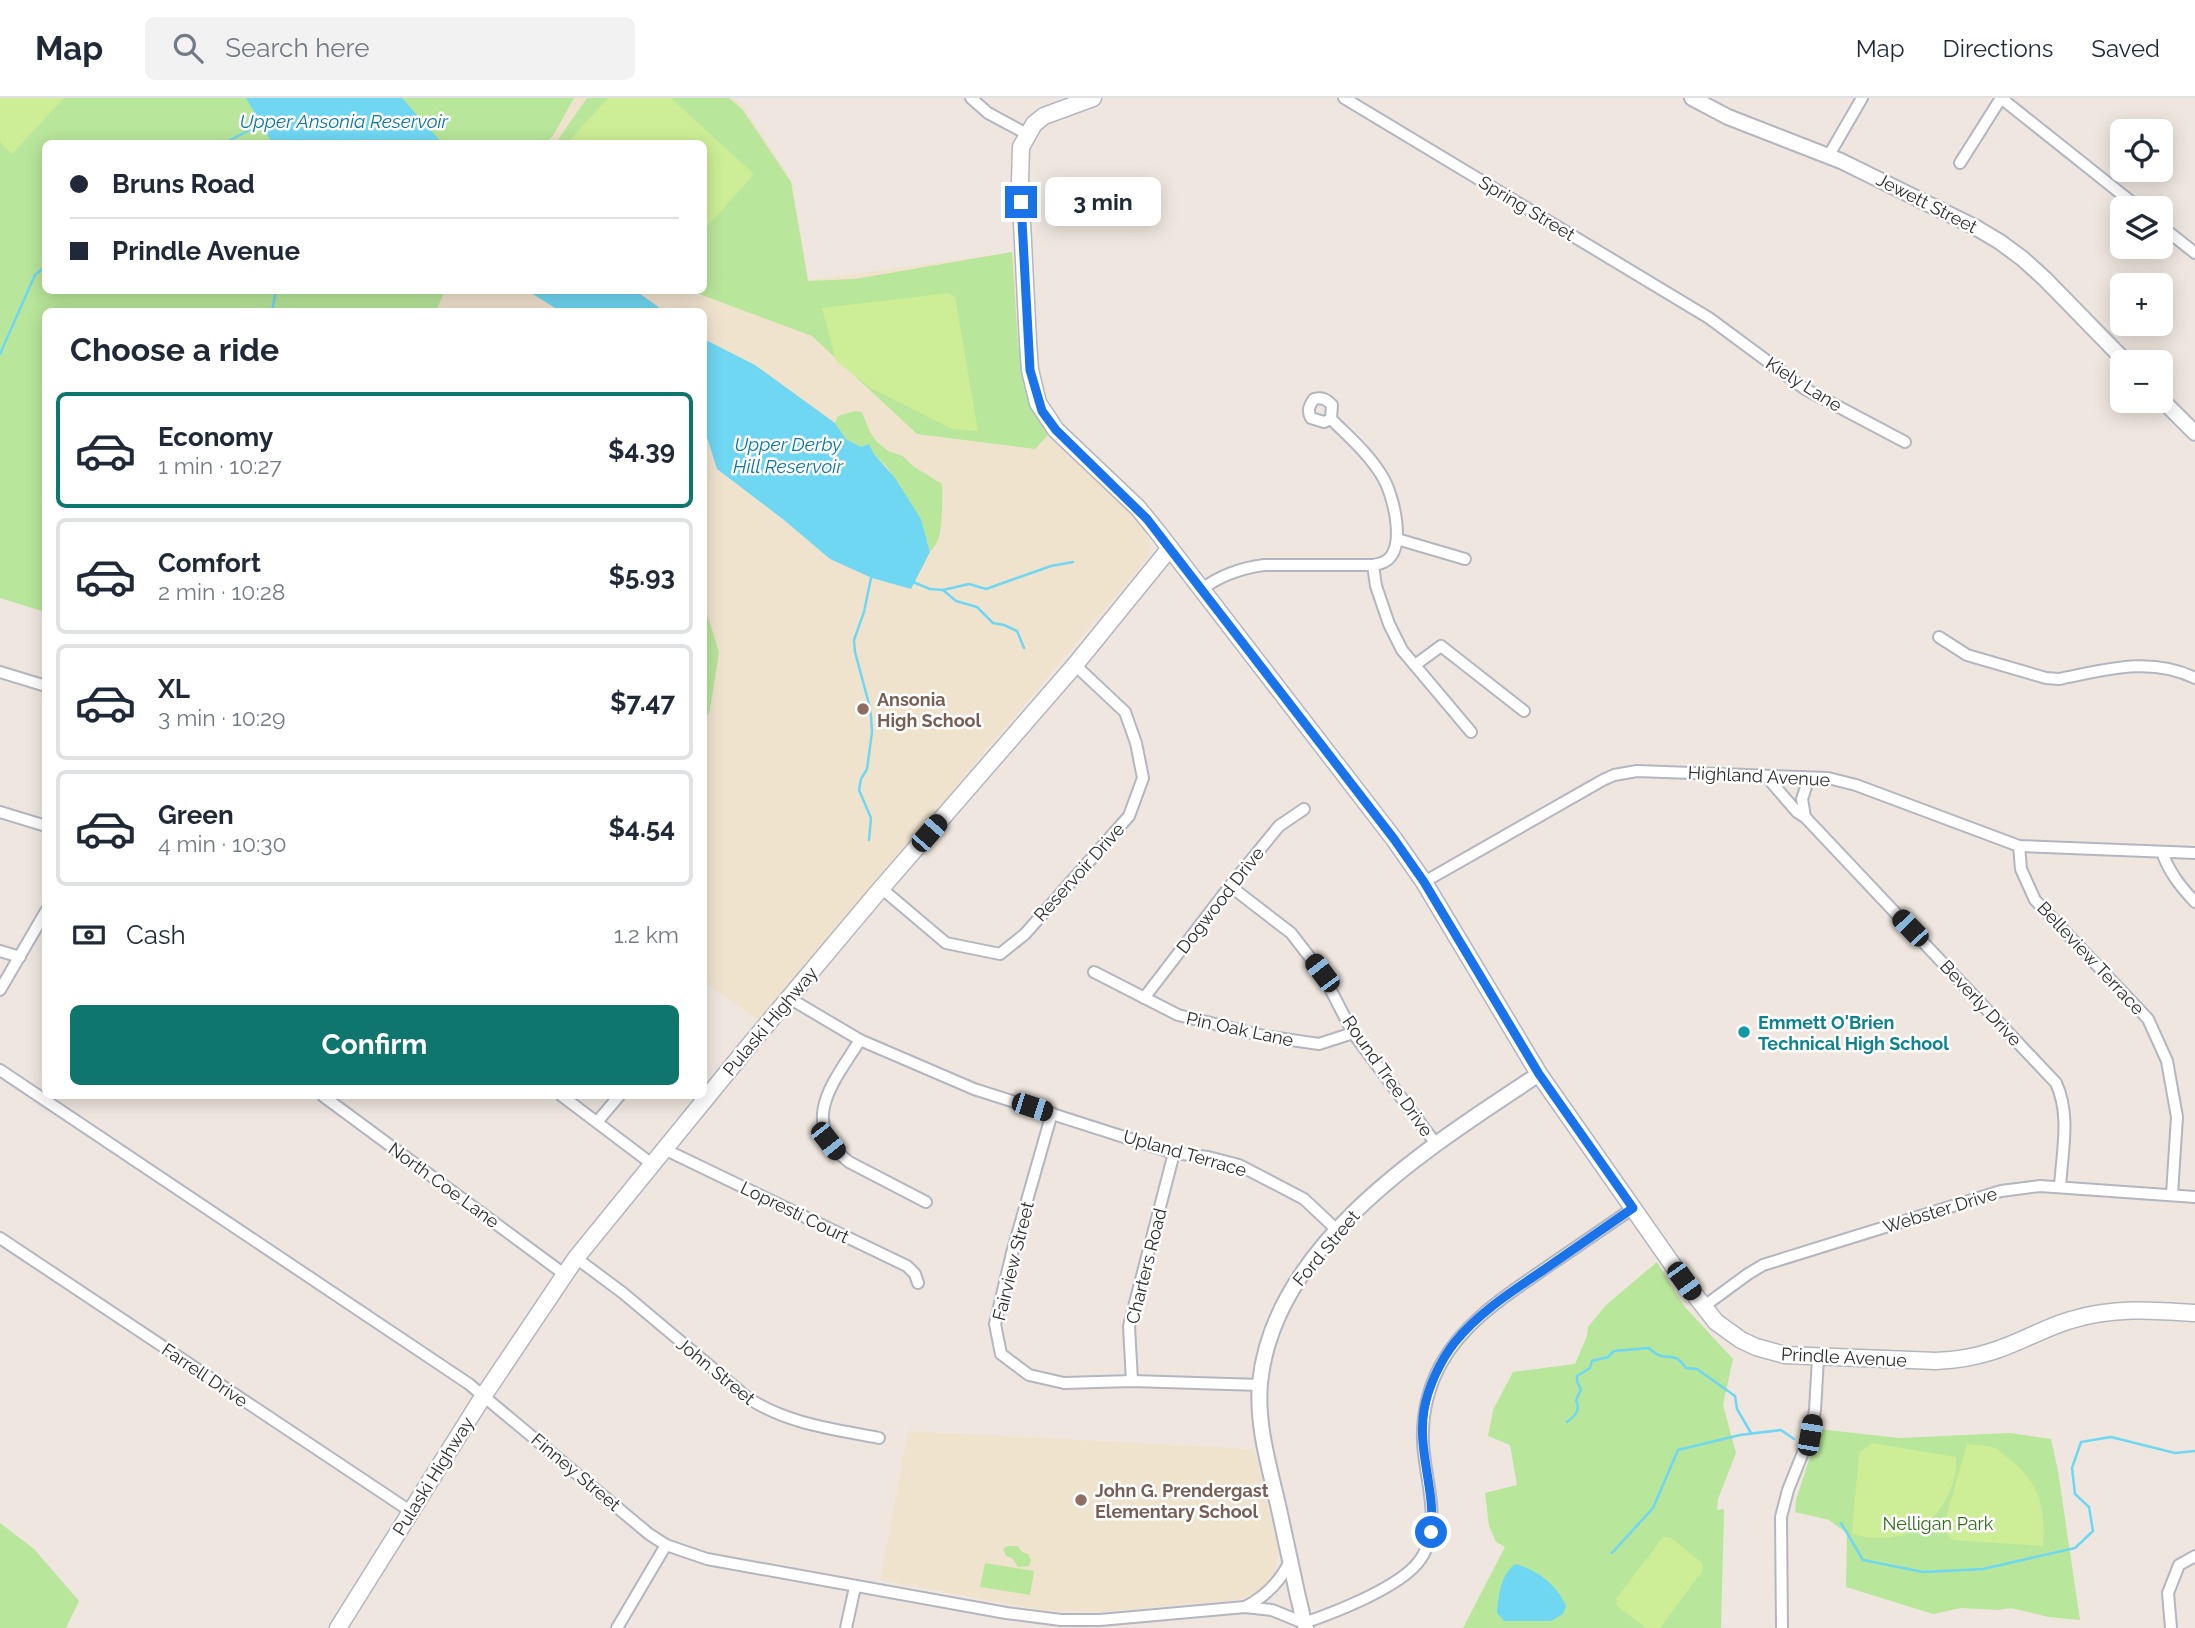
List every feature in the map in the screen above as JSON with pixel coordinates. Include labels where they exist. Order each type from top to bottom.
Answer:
[{"type":"main road","points":[[1027,134],[1044,116],[1093,98]]},
{"type":"main road","name":"Prindle Avenue","points":[[1027,134],[1021,147],[1020,182],[1030,370],[1038,403],[1045,416],[1056,430],[1138,508],[1394,839],[1424,882],[1539,1074],[1716,1322],[1756,1348],[1785,1355],[1936,1361],[1958,1360],[1991,1352],[2069,1320],[2091,1314],[2141,1310],[2195,1313]]},
{"type":"main road","name":"Pulaski Highway","points":[[707,1097],[1170,548]]},
{"type":"main road","name":"Pulaski Highway","points":[[338,1628],[484,1395],[564,1274],[705,1099]]},
{"type":"street","points":[[971,98],[988,113],[1027,134]]},
{"type":"street","name":"Spring Street","points":[[1344,98],[1709,318]]},
{"type":"street","name":"Jewett Street","points":[[1692,98],[1728,117],[1829,155],[1975,227],[2024,259],[2114,350]]},
{"type":"street","points":[[1829,155],[1863,98]]},
{"type":"street","points":[[1960,163],[2001,98],[2124,196]]},
{"type":"street","points":[[2173,236],[2195,253]]},
{"type":"street","name":"Kiely Lane","points":[[1709,318],[1805,389],[1905,442]]},
{"type":"street","points":[[2173,411],[2195,433]]},
{"type":"street","points":[[1202,589],[1233,572],[1264,565],[1373,565],[1385,562],[1392,555],[1397,539],[1395,512],[1384,478],[1366,454],[1331,419]]},
{"type":"street","points":[[1397,539],[1465,559]]},
{"type":"street","points":[[1373,565],[1376,586],[1389,624],[1402,650],[1471,732]]},
{"type":"street","points":[[1938,637],[1967,655],[2046,678],[2059,679],[2137,665],[2168,668],[2195,678]]},
{"type":"street","points":[[1415,665],[1441,646],[1524,711]]},
{"type":"street","name":"Reservoir Drive","points":[[881,888],[946,943],[1000,954],[1025,934],[1129,816],[1143,778],[1136,743],[1125,712],[1074,665]]},
{"type":"street","points":[[0,672],[42,685]]},
{"type":"street","name":"Highland Avenue","points":[[1424,882],[1614,775],[1637,771],[1828,779],[1856,785],[2019,846],[2195,853]]},
{"type":"street","name":"Beverly Drive","points":[[1766,776],[1797,812],[1805,817],[2056,1083],[2062,1095],[2064,1119],[2060,1187]]},
{"type":"street","points":[[1805,817],[1802,799],[1809,778]]},
{"type":"street","name":"Dogwood Drive","points":[[1144,998],[1279,827],[1304,809]]},
{"type":"street","points":[[0,812],[42,825]]},
{"type":"street","name":"Belleview Terrace","points":[[2019,846],[2021,869],[2035,900],[2148,1019],[2167,1061],[2177,1117],[2172,1194]]},
{"type":"street","points":[[2162,852],[2175,881],[2195,902]]},
{"type":"street","name":"Round Tree Drive","points":[[1230,886],[1291,933],[1322,973],[1353,1033],[1436,1143]]},
{"type":"street","points":[[0,990],[42,918]]},
{"type":"street","points":[[0,951],[20,957]]},
{"type":"street","name":"Pin Oak Lane","points":[[1094,972],[1178,1015],[1264,1037],[1319,1044],[1353,1033]]},
{"type":"street","name":"Upland Terrace","points":[[789,998],[860,1040],[974,1089],[1174,1153],[1208,1157],[1249,1170],[1304,1199],[1338,1231]]},
{"type":"street","points":[[860,1040],[826,1096],[822,1115],[823,1130],[837,1153],[849,1162],[926,1202]]},
{"type":"street","name":"Finney Street","points":[[0,1070],[42,1098]]},
{"type":"street","name":"Ford Street","points":[[1305,1626],[1266,1455],[1260,1411],[1260,1385],[1269,1338],[1278,1316],[1300,1277],[1338,1231],[1387,1182],[1436,1143],[1539,1074]]},
{"type":"street","name":"Finney Street","points":[[43,1099],[484,1395],[649,1534],[667,1545],[707,1559],[855,1587],[1061,1620],[1101,1624],[1245,1607],[1272,1611],[1305,1626]]},
{"type":"street","name":"North Coe Lane","points":[[327,1099],[564,1274]]},
{"type":"street","points":[[566,1099],[652,1164]]},
{"type":"street","points":[[597,1122],[616,1099]]},
{"type":"street","name":"Fairview Street","points":[[1052,1114],[1012,1253],[995,1324],[1001,1354],[1029,1375],[1064,1383],[1132,1381],[1260,1385]]},
{"type":"street","name":"Lopresti Court","points":[[664,1149],[908,1266],[918,1283]]},
{"type":"street","name":"Charters Road","points":[[1132,1381],[1129,1326],[1174,1153]]},
{"type":"street","name":"Webster Drive","points":[[1703,1307],[1763,1265],[2001,1191],[2023,1187],[2060,1187],[2195,1197]]},
{"type":"street","points":[[1305,1626],[1403,1576],[1421,1558],[1428,1544],[1433,1518],[1423,1442],[1424,1411],[1435,1378],[1453,1345],[1470,1326],[1498,1303],[1633,1208]]},
{"type":"street","name":"Farrell Drive","points":[[0,1238],[410,1511]]},
{"type":"street","name":"John Street","points":[[576,1258],[623,1293],[763,1408],[808,1424],[879,1438]]},
{"type":"street","points":[[1782,1628],[1781,1517],[1788,1490],[1810,1435],[1815,1410],[1818,1358]]},
{"type":"street","points":[[617,1628],[667,1545]]},
{"type":"street","points":[[2171,1628],[2168,1593],[2179,1565],[2195,1556]]},
{"type":"street","points":[[1245,1607],[1268,1592],[1284,1574],[1290,1561]]},
{"type":"street","points":[[846,1628],[855,1587]]},
{"type":"shaded area","name":"Ansonia High School","points":[[574,98],[734,98],[745,108],[792,181],[809,280],[1016,252],[1056,439],[1135,513],[1145,529],[1150,545],[1148,558],[759,1021],[707,984],[707,308],[438,308],[444,294],[707,294],[707,140],[549,140]]},
{"type":"shaded area","name":"John G. Prendergast Elementary School","points":[[908,1431],[1254,1449],[1279,1551],[1275,1572],[1260,1591],[1239,1600],[1101,1612],[1039,1610],[880,1580]]},
{"type":"green space","points":[[0,98],[574,98],[549,140],[42,140],[42,294],[444,294],[437,308],[42,308],[42,611],[0,598]]},
{"type":"green space","points":[[0,98],[64,98],[12,154],[0,142]]},
{"type":"green space","points":[[587,98],[729,98],[742,109],[791,182],[808,281],[855,279],[1012,252],[1018,344],[1032,409],[1048,435],[1035,449],[917,434],[812,336],[699,294],[707,294],[707,140],[558,140]]},
{"type":"green space","points":[[608,98],[671,98],[754,174],[707,227],[707,140],[570,140]]},
{"type":"green space","points":[[949,293],[955,297],[978,431],[952,429],[871,388],[836,361],[822,308]]},
{"type":"green space","points":[[855,411],[862,412],[877,442],[888,451],[903,456],[913,466],[942,484],[940,533],[930,552],[921,519],[887,467],[874,454],[869,444],[861,447],[846,439],[835,423],[838,416]]},
{"type":"green space","points":[[707,614],[719,652],[707,717]]},
{"type":"green space","points":[[1657,1262],[1684,1306],[1733,1359],[1723,1405],[1736,1453],[1718,1499],[1717,1510],[1724,1509],[1721,1628],[1463,1628],[1505,1547],[1496,1542],[1489,1526],[1485,1493],[1517,1485],[1510,1445],[1488,1436],[1493,1410],[1513,1372],[1575,1364],[1588,1327],[1606,1305]]},
{"type":"green space","name":"Nelligan Park","points":[[1819,1429],[1899,1438],[2010,1433],[2051,1439],[2080,1620],[2048,1617],[2011,1608],[1961,1608],[1933,1614],[1846,1587],[1847,1533],[1829,1520],[1795,1512],[1796,1500]]},
{"type":"green space","points":[[1872,1443],[1956,1457],[1955,1476],[1948,1496],[1939,1510],[1916,1530],[1886,1538],[1852,1534],[1859,1453]]},
{"type":"green space","points":[[1967,1444],[1995,1448],[2027,1476],[2041,1508],[2043,1546],[1952,1540],[1943,1528]]},
{"type":"green space","points":[[0,1523],[34,1549],[79,1601],[66,1628],[0,1628]]},
{"type":"green space","points":[[1663,1537],[1670,1537],[1702,1563],[1703,1570],[1660,1628],[1646,1628],[1617,1606],[1616,1599]]},
{"type":"green space","points":[[1018,1546],[1022,1552],[1028,1554],[1031,1560],[1029,1566],[1018,1567],[1012,1558],[1006,1556],[1003,1549]]},
{"type":"green space","points":[[985,1563],[1034,1571],[1030,1595],[980,1587]]},
{"type":"water","name":"Upper Ansonia Reservoir","points":[[246,98],[402,98],[439,140],[270,140]]},
{"type":"water","points":[[533,294],[640,294],[660,308],[555,308]]},
{"type":"water","name":"Upper Derby Hill Reservoir","points":[[707,341],[755,365],[835,423],[846,439],[861,447],[869,444],[921,519],[930,552],[911,589],[872,578],[830,559],[717,469],[708,440]]},
{"type":"water","points":[[1515,1564],[1539,1574],[1552,1585],[1566,1606],[1563,1614],[1551,1621],[1504,1621],[1497,1613],[1500,1593],[1506,1574]]},
{"type":"waterway","points":[[231,140],[263,123]]},
{"type":"waterway","points":[[0,354],[35,275],[42,269]]},
{"type":"waterway","points":[[273,308],[275,294]]},
{"type":"waterway","points":[[943,590],[969,584],[986,589],[1051,566],[1073,562]]},
{"type":"waterway","points":[[869,840],[871,818],[859,790],[867,769],[872,732],[871,717],[854,640],[864,612],[871,578]]},
{"type":"waterway","points":[[913,582],[930,589],[943,590],[956,601],[977,607],[993,623],[1017,631],[1024,648]]},
{"type":"waterway","points":[[1567,1422],[1577,1410],[1576,1400],[1581,1390],[1577,1376],[1590,1368],[1592,1361],[1608,1357],[1614,1351],[1649,1348],[1660,1356],[1677,1359],[1686,1368],[1697,1369],[1735,1396],[1737,1409],[1751,1433]]},
{"type":"waterway","points":[[1612,1553],[1653,1508],[1678,1450],[1740,1435],[1781,1430],[1794,1439]]},
{"type":"waterway","points":[[1841,1523],[1863,1560],[1923,1572],[1983,1569],[2075,1548],[2093,1531],[2089,1507],[2075,1494],[2072,1468],[2081,1442],[2111,1437],[2175,1453],[2195,1451]]},
{"type":"place","name":"Ansonia High School","points":[[863,709]]},
{"type":"place","name":"Emmett O'Brien Technical High School","points":[[1744,1032]]},
{"type":"place","name":"John G. Prendergast Elementary School","points":[[1081,1500]]},
{"type":"route","points":[[1021,202],[1030,370],[1042,411],[1056,430],[1138,508],[1394,839],[1447,919],[1539,1074],[1633,1208],[1498,1303],[1470,1326],[1453,1345],[1440,1366],[1424,1411],[1423,1442],[1433,1518],[1431,1532]]}]
